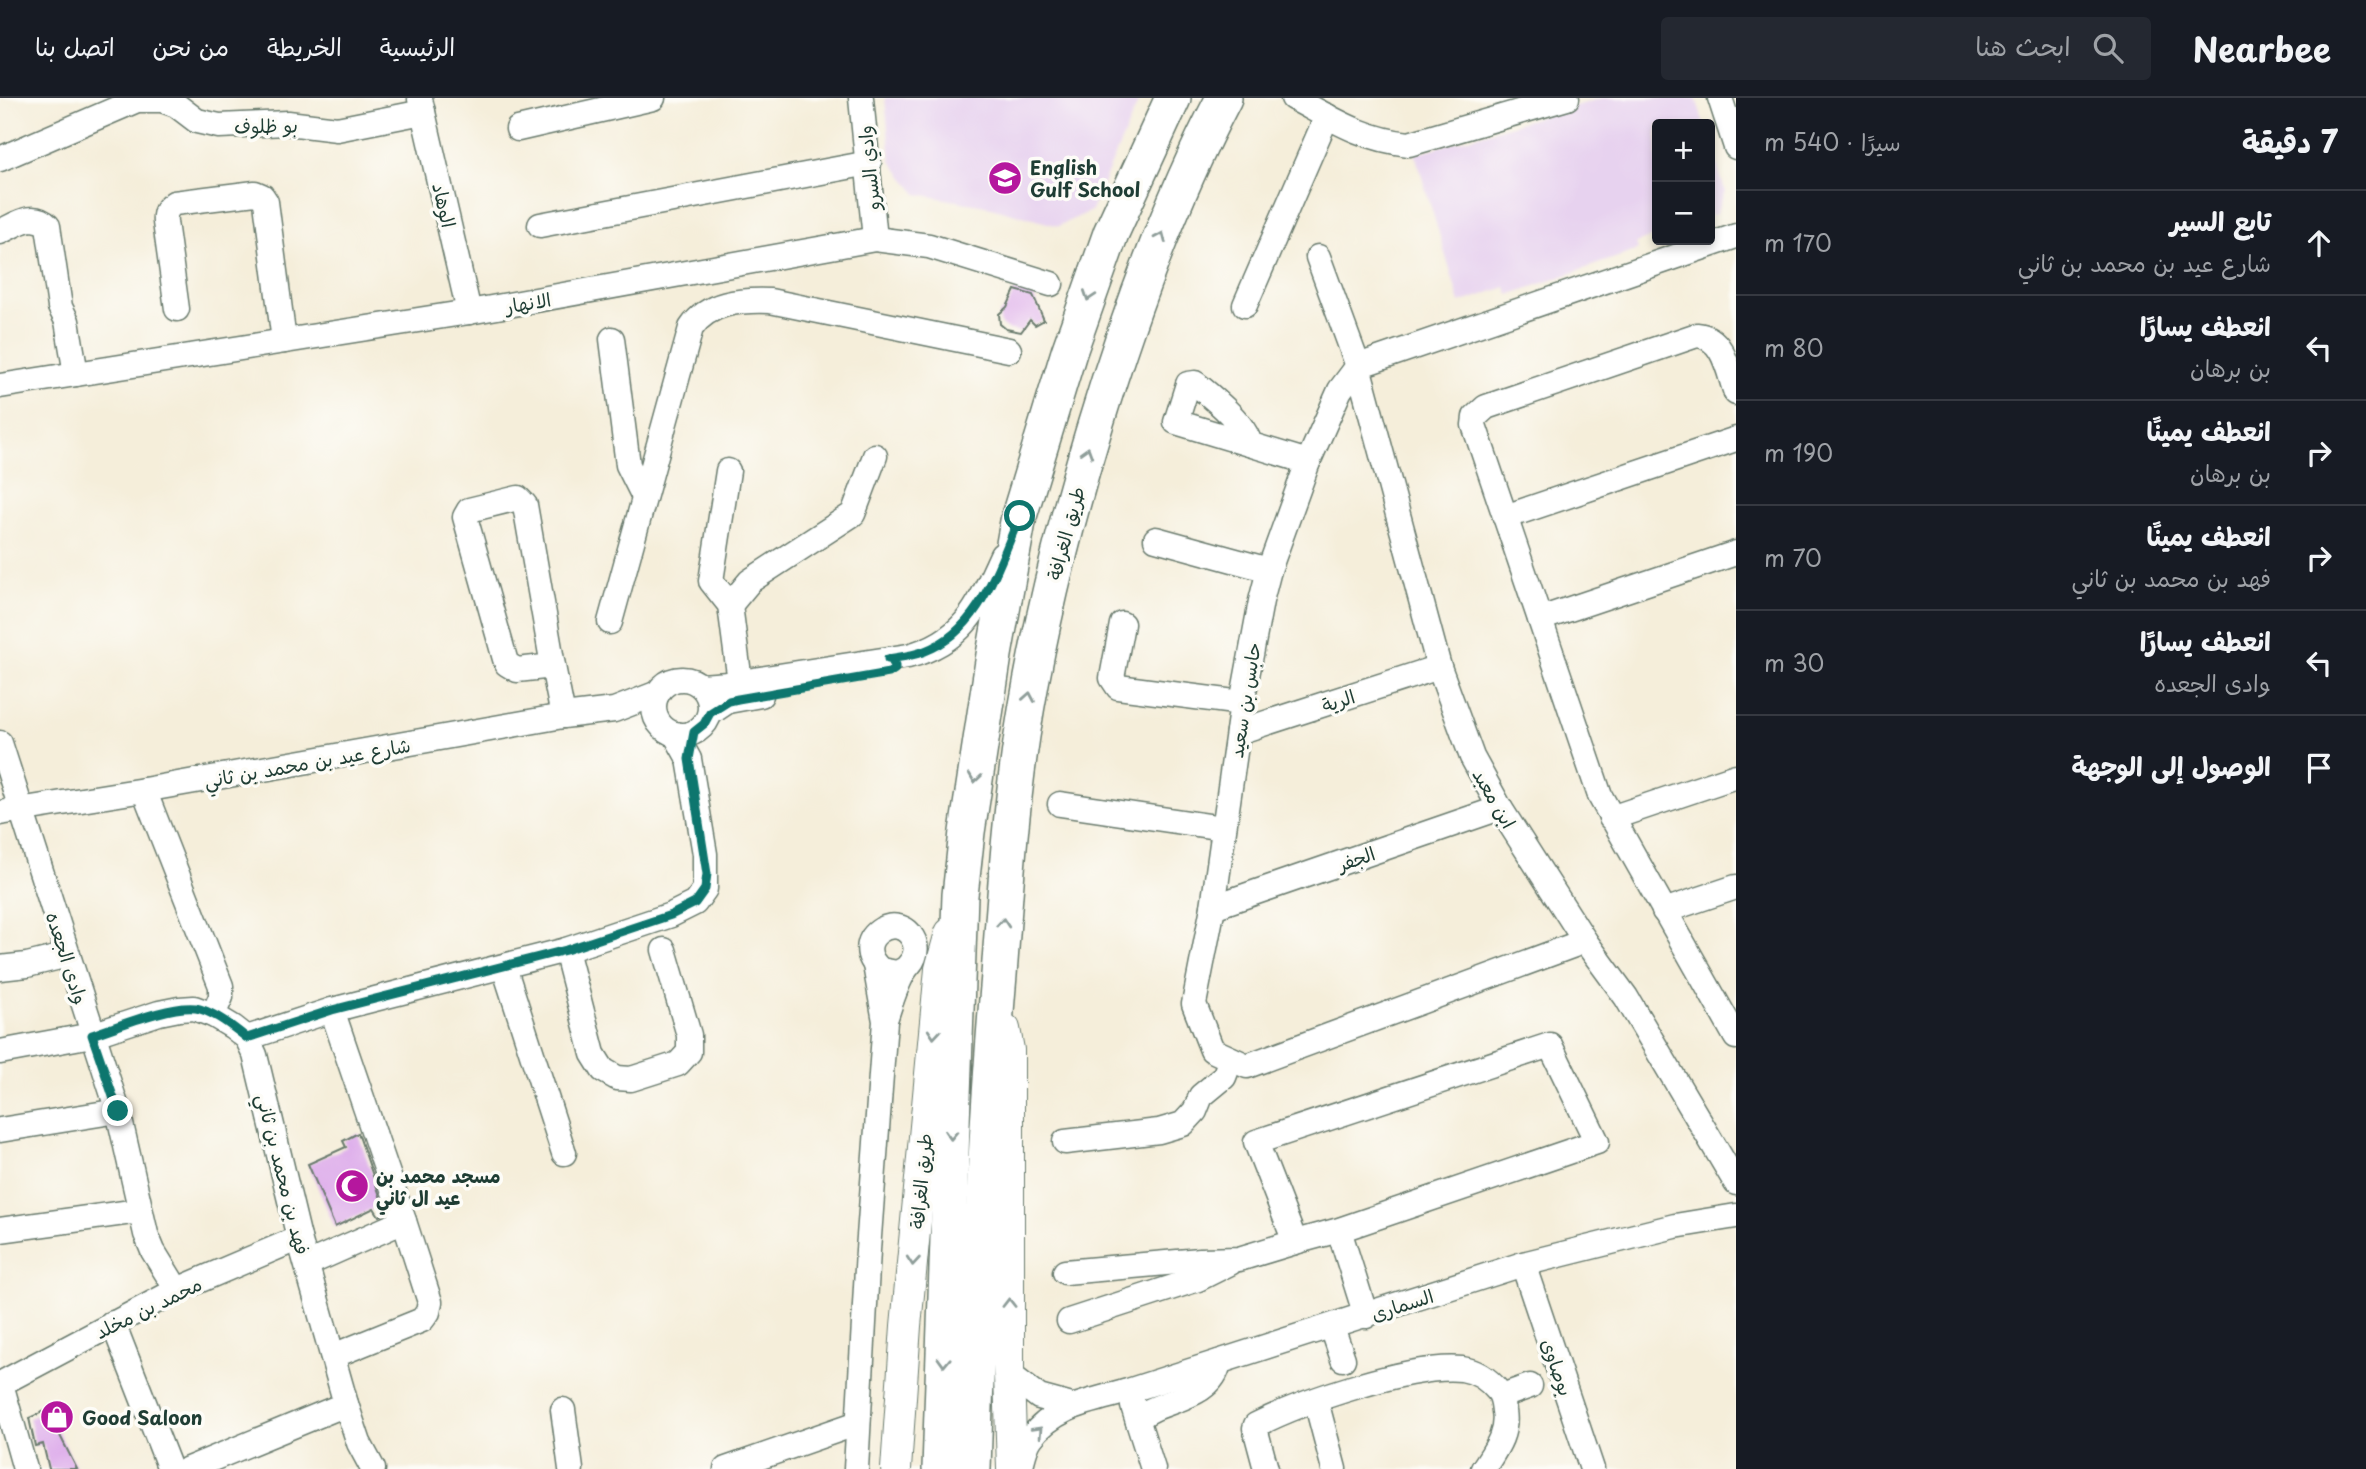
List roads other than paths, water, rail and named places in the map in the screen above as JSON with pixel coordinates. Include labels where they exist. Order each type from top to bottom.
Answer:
[{"type":"highway","name":"طريق الغرافة","points":[[940,1469],[960,895],[992,668],[1020,516],[1069,352],[1111,233],[1173,98]]},
{"type":"highway","name":"طريق الغرافة","points":[[973,1469],[987,1124],[1006,883],[1022,738],[1047,603],[1081,472],[1132,308],[1178,196],[1224,98]]},
{"type":"main road","name":"طريق الغرافة","points":[[896,1469],[906,1326],[940,970],[960,895]]},
{"type":"main road","name":"طريق الغرافة","points":[[997,991],[1009,1050],[1009,1374],[1012,1469]]},
{"type":"street","points":[[518,129],[653,98]]},
{"type":"street","name":"وادي السرو","points":[[861,98],[875,239]]},
{"type":"street","points":[[1293,98],[1364,136],[1385,142],[1409,144],[1567,98]]},
{"type":"street","points":[[1720,98],[1734,134]]},
{"type":"street","name":"بو ظلوف","points":[[0,159],[137,100],[162,100],[176,105],[197,121],[219,126],[288,123],[337,129],[421,105]]},
{"type":"street","name":"الوهاد","points":[[421,105],[469,312]]},
{"type":"street","points":[[1245,305],[1327,116]]},
{"type":"street","points":[[540,225],[869,163]]},
{"type":"street","points":[[177,309],[164,222],[168,207],[174,203],[255,193],[262,196],[266,202],[284,341]]},
{"type":"street","points":[[0,232],[32,218],[41,219],[48,226],[60,307],[56,318],[69,376]]},
{"type":"street","points":[[1358,366],[1736,236]]},
{"type":"street","name":"الانهار","points":[[0,386],[469,312],[875,239],[929,246],[1051,284]]},
{"type":"street","name":"ابن معبد","points":[[1318,257],[1358,366],[1439,667],[1472,757],[1500,808],[1585,941],[1626,997],[1736,1183]]},
{"type":"street","points":[[720,268],[728,304]]},
{"type":"street","points":[[610,622],[691,328],[698,316],[728,304],[770,301],[1009,350]]},
{"type":"street","points":[[1736,393],[1723,356],[1714,340],[1697,335],[1486,407],[1475,417],[1475,432],[1596,784],[1611,818],[1664,911],[1726,999],[1736,1037]]},
{"type":"street","points":[[612,339],[628,465],[644,497]]},
{"type":"street","name":"حابس بن سعيد","points":[[1231,1059],[1212,1050],[1194,1004],[1213,907],[1242,703],[1269,570],[1308,461],[1340,390],[1358,366]]},
{"type":"street","points":[[1250,444],[1242,428],[1195,383],[1186,386],[1176,422],[1250,444],[1308,461]]},
{"type":"street","points":[[1505,517],[1736,439]]},
{"type":"street","points":[[730,605],[750,581],[853,514],[875,456]]},
{"type":"street","points":[[728,471],[711,581],[730,605],[740,682]]},
{"type":"street","points":[[553,666],[516,670],[507,664],[465,517],[469,510],[515,499],[524,502],[563,716]]},
{"type":"street","points":[[701,686],[888,659],[925,651],[957,633],[968,621],[983,596],[1020,516]]},
{"type":"street","points":[[1156,539],[1269,570]]},
{"type":"street","points":[[1540,619],[1736,554]]},
{"type":"street","points":[[1122,624],[1112,678],[1118,687],[1242,703]]},
{"type":"street","points":[[710,713],[729,701],[889,673],[895,666],[891,659],[888,659]]},
{"type":"street","name":"الرية","points":[[1238,732],[1439,667]]},
{"type":"street","points":[[0,1052],[92,1035],[179,1009],[194,1008],[213,1015],[247,1038],[332,1010],[566,950],[671,915],[695,903],[705,889],[705,854],[689,759],[675,728],[654,706],[658,693],[664,686],[678,680],[694,682],[701,686],[710,701],[710,713],[704,724],[675,728]]},
{"type":"street","name":"شارع عيد بن محمد بن ثاني","points":[[10,812],[563,716],[614,710],[658,693]]},
{"type":"street","name":"شارع عيد بن محمد بن ثاني","points":[[614,710],[675,728]]},
{"type":"street","name":"وادى الجعده","points":[[0,743],[10,812],[68,955],[118,1111],[139,1211],[153,1251],[177,1290]]},
{"type":"street","points":[[1611,818],[1736,776]]},
{"type":"street","points":[[144,790],[218,975],[221,997],[213,1015]]},
{"type":"street","points":[[1060,804],[1223,828]]},
{"type":"street","name":"الجفر","points":[[1213,907],[1500,808]]},
{"type":"street","points":[[1664,911],[1736,887]]},
{"type":"street","points":[[856,1469],[868,1250],[885,1021],[875,965],[869,949],[871,940],[883,928],[891,926],[908,932],[913,939],[915,956],[905,969],[885,1021]]},
{"type":"street","points":[[1066,1142],[1159,1131],[1183,1124],[1195,1111],[1201,1096],[1224,1077],[1231,1059],[1247,1066],[1585,941]]},
{"type":"street","points":[[566,950],[593,1054],[603,1070],[617,1078],[631,1079],[678,1064],[689,1052],[689,1035],[664,950]]},
{"type":"street","points":[[0,968],[27,965],[68,955]]},
{"type":"street","points":[[875,965],[889,973],[905,969]]},
{"type":"street","points":[[504,967],[564,1153]]},
{"type":"street","points":[[332,1010],[430,1302],[428,1312],[422,1320],[333,1356]]},
{"type":"street","name":"فهد بن محمد بن ثاني","points":[[247,1038],[255,1055],[299,1238],[346,1404],[359,1443],[373,1469]]},
{"type":"street","points":[[1069,1321],[1198,1279],[1239,1259],[1339,1230],[1597,1142],[1550,1045],[1256,1142],[1294,1242]]},
{"type":"street","points":[[0,1130],[118,1111]]},
{"type":"street","points":[[0,1230],[139,1211]]},
{"type":"street","name":"السمارى","points":[[1020,1469],[1030,1439],[1051,1417],[1072,1406],[1367,1316],[1523,1264],[1675,1227],[1736,1216]]},
{"type":"street","points":[[307,1264],[404,1221]]},
{"type":"street","points":[[1339,1230],[1367,1316]]},
{"type":"street","name":"محمد بن مخلد","points":[[1,1384],[177,1290],[299,1238]]},
{"type":"street","points":[[1065,1272],[1239,1259]]},
{"type":"street","name":"بوصاوى","points":[[1523,1264],[1545,1382],[1592,1469]]},
{"type":"street","points":[[113,1323],[170,1469]]},
{"type":"street","points":[[1332,1327],[1349,1375]]},
{"type":"street","points":[[1138,1422],[1141,1415],[1147,1411],[1194,1393],[1214,1375],[1219,1362]]},
{"type":"street","points":[[1266,1469],[1256,1425],[1316,1401],[1349,1375],[1464,1369],[1479,1374],[1502,1396],[1506,1419],[1504,1434],[1483,1469]]},
{"type":"street","points":[[1009,1374],[1040,1397],[1072,1406]]},
{"type":"street","points":[[1502,1396],[1545,1382]]},
{"type":"street","points":[[1,1384],[25,1469]]},
{"type":"street","points":[[1128,1391],[1153,1469]]},
{"type":"street","points":[[1316,1401],[1334,1469]]},
{"type":"street","points":[[188,1469],[346,1404]]},
{"type":"street","points":[[563,1410],[571,1469]]},
{"type":"street","points":[[726,1469],[858,1423]]},
{"type":"place","name":"English Gulf School","points":[[1005,178]]},
{"type":"place","name":"مسجد محمد بن عيد ال ثاني","points":[[352,1186]]},
{"type":"place","name":"Good Saloon","points":[[57,1417]]}]
